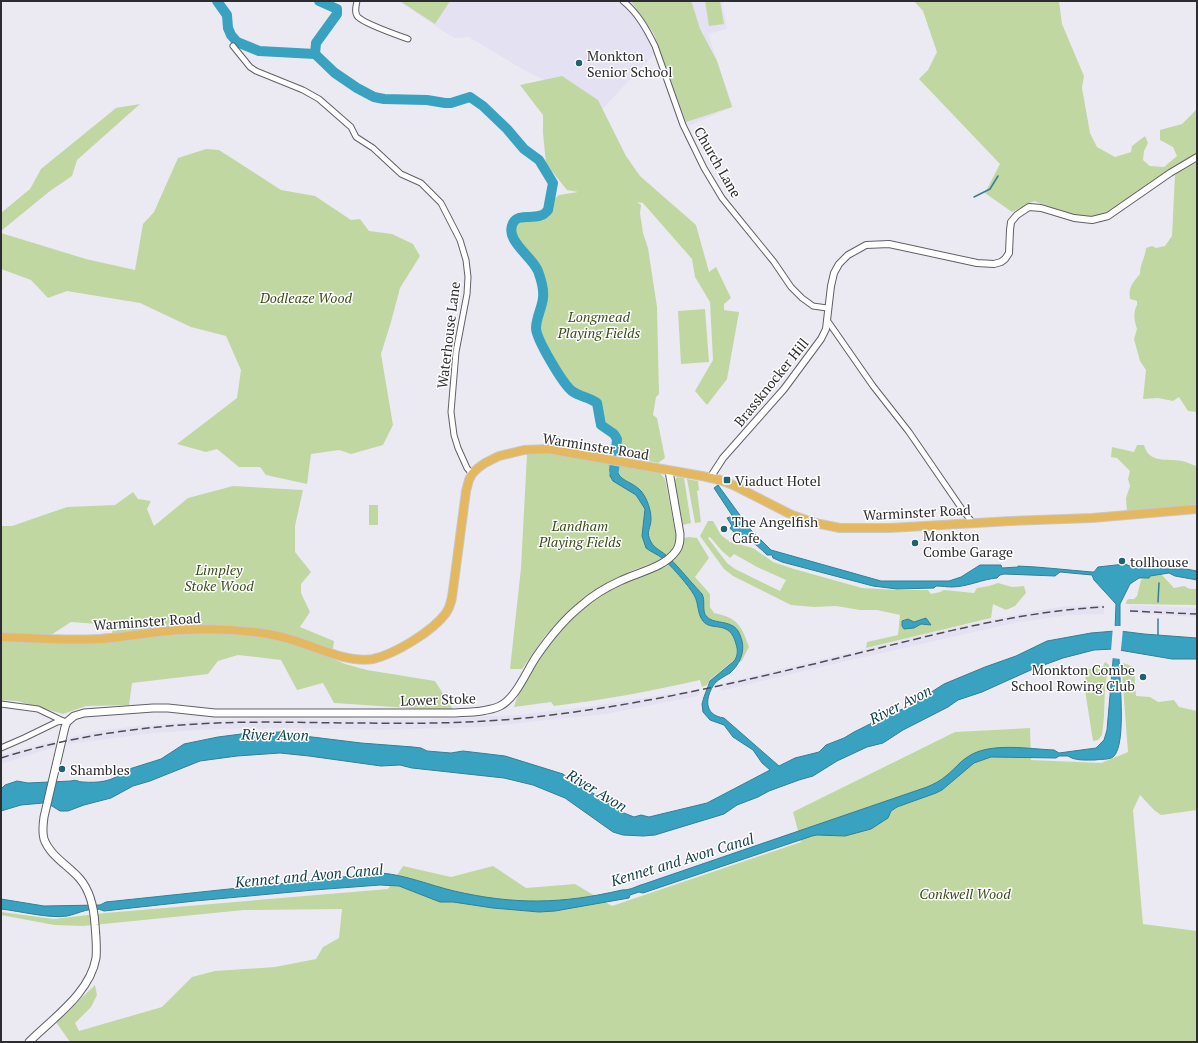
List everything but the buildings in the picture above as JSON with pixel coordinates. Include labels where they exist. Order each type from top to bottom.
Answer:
[{"type":"highway","name":"Warminster Road","points":[[1,636],[100,639],[181,630],[203,629],[243,631],[282,637],[353,659],[372,659],[382,656],[392,652],[431,629],[447,612],[451,603],[466,491],[472,474],[485,463],[511,452],[532,449],[548,449],[669,471],[712,475],[792,515],[832,527],[861,529],[1092,518],[1197,509]]},
{"type":"main road","name":"Lower Stoke","points":[[65,721],[74,716],[92,711],[152,708],[168,708],[215,713],[455,713],[492,709],[501,705],[513,694],[535,658],[554,632],[582,604],[612,584],[664,562],[672,556],[678,548],[680,534],[669,471]]},
{"type":"main road","points":[[29,1042],[80,993],[93,970],[96,957],[95,918],[86,886],[56,856],[47,844],[43,833],[44,818],[64,732],[65,721]]},
{"type":"street","points":[[357,1],[356,9],[358,17],[377,27],[408,39]]},
{"type":"street","name":"Church Lane","points":[[623,1],[636,13],[655,46],[682,125],[704,168],[722,198],[770,257],[791,287],[813,306],[828,308]]},
{"type":"street","name":"Waterhouse Lane","points":[[233,46],[250,67],[256,71],[303,90],[320,99],[351,127],[356,137],[374,148],[401,174],[421,183],[441,203],[460,240],[466,260],[468,277],[467,294],[456,352],[451,412],[454,435],[458,448],[467,468],[472,474]]},
{"type":"street","name":"Brassknocker Hill","points":[[712,475],[723,458],[784,389],[822,339],[826,329],[834,273],[839,264],[848,255],[866,245],[889,244],[977,263],[994,264],[1005,259],[1009,252],[1011,222],[1017,215],[1029,207],[1041,208],[1074,218],[1092,220],[1108,216],[1170,172],[1197,157]]},
{"type":"street","points":[[827,320],[973,523]]},
{"type":"street","points":[[1,704],[38,709],[65,721]]},
{"type":"street","points":[[1,748],[65,721]]},
{"type":"shaded area","name":"Monkton Senior School","points":[[398,1],[722,1],[727,29],[708,34],[733,107],[686,127],[660,51],[653,55],[593,119],[546,81],[524,70],[469,37],[454,38]]},
{"type":"shaded area","points":[[1104,605],[1104,614],[1068,615],[1014,623],[720,691],[723,683],[961,626],[1067,606]]},
{"type":"shaded area","points":[[1130,605],[1197,608],[1197,617],[1130,613]]},
{"type":"shaded area","points":[[700,689],[698,696],[606,714],[481,727],[380,730],[290,728],[215,729],[153,733],[68,744],[67,738],[103,730],[196,721],[267,719],[419,720],[517,715],[593,706]]},
{"type":"shaded area","points":[[54,741],[55,747],[1,764],[1,755]]},
{"type":"green space","points":[[400,1],[450,1],[435,24]]},
{"type":"green space","points":[[631,1],[690,1],[692,3],[700,29],[717,61],[732,107],[686,122],[654,34]]},
{"type":"green space","points":[[705,1],[720,1],[724,24],[709,26]]},
{"type":"green space","points":[[914,1],[1059,1],[1062,24],[1084,76],[1082,88],[1090,133],[1097,147],[1115,157],[1131,152],[1132,146],[1145,136],[1148,143],[1144,151],[1143,160],[1150,166],[1164,167],[1177,156],[1173,147],[1160,140],[1160,130],[1182,124],[1197,109],[1197,154],[1164,173],[1121,205],[1099,215],[1082,217],[1034,201],[1012,212],[985,193],[1000,164],[919,79],[928,70],[937,52],[923,11]]},
{"type":"green space","name":"Longmead Playing Fields","points":[[562,76],[598,100],[626,156],[640,176],[696,225],[709,272],[716,267],[731,298],[724,304],[724,310],[739,312],[727,379],[707,405],[695,391],[713,360],[710,302],[695,277],[692,259],[643,203],[637,202],[641,205],[640,213],[643,233],[648,248],[657,307],[659,394],[656,397],[653,415],[657,418],[665,458],[658,463],[620,454],[621,442],[619,435],[604,422],[596,398],[589,395],[582,395],[569,388],[536,332],[546,297],[544,281],[537,265],[515,234],[515,228],[517,224],[524,221],[531,222],[549,214],[553,206],[553,200],[559,195],[578,192],[567,190],[546,164],[543,115],[520,85]]},
{"type":"green space","points":[[140,104],[77,160],[72,176],[50,191],[1,231],[1,213],[30,189],[41,169],[116,108]]},
{"type":"green space","name":"Dodleaze Wood","points":[[206,149],[219,150],[281,190],[315,196],[351,220],[360,219],[369,231],[392,234],[413,244],[420,256],[400,288],[381,354],[393,425],[383,445],[351,454],[339,450],[311,454],[307,484],[266,475],[260,467],[239,467],[217,449],[206,452],[177,444],[237,398],[241,370],[226,336],[191,327],[140,303],[67,291],[48,298],[31,280],[1,269],[1,233],[86,259],[135,270],[143,224],[154,212],[178,158]]},
{"type":"green space","points":[[1197,161],[1197,412],[1188,411],[1179,397],[1173,401],[1158,398],[1143,399],[1146,370],[1140,361],[1134,339],[1137,329],[1134,317],[1137,301],[1130,299],[1130,292],[1132,285],[1140,274],[1146,248],[1152,246],[1156,248],[1165,246],[1172,236],[1175,175]]},
{"type":"green space","points":[[705,309],[709,362],[681,364],[678,311]]},
{"type":"green space","points":[[1137,445],[1144,445],[1146,451],[1154,458],[1182,461],[1197,466],[1197,504],[1127,512],[1126,498],[1130,486],[1128,479],[1130,471],[1117,458],[1111,457],[1112,447],[1134,452]]},
{"type":"green space","name":"Landham Playing Fields","points":[[542,453],[660,473],[665,479],[676,536],[675,544],[671,552],[660,560],[631,571],[599,589],[559,621],[545,636],[522,669],[510,669],[521,568],[527,454]]},
{"type":"green space","points":[[677,477],[684,478],[691,523],[683,525],[674,482]]},
{"type":"green space","points":[[687,479],[698,481],[699,490],[697,491],[701,522],[695,523]]},
{"type":"green space","name":"Limpley Stoke Wood","points":[[233,486],[303,490],[295,526],[295,552],[311,572],[301,584],[301,593],[310,612],[300,627],[334,641],[333,649],[320,647],[318,652],[345,664],[367,670],[435,681],[454,711],[334,703],[323,683],[297,690],[281,660],[238,655],[218,661],[208,674],[132,683],[129,705],[86,706],[63,714],[17,701],[1,700],[1,526],[12,526],[67,507],[115,505],[133,492],[138,499],[151,501],[147,509],[154,526],[188,498]],"holes":[[[71,622],[112,625],[112,633],[51,635]]]},
{"type":"green space","points":[[369,505],[378,505],[378,525],[369,525]]},
{"type":"green space","points":[[708,521],[713,521],[721,535],[730,542],[753,548],[773,562],[862,588],[928,590],[931,594],[944,590],[974,593],[977,588],[998,583],[1012,587],[1024,586],[1026,593],[1015,606],[1006,610],[993,604],[991,618],[866,648],[867,642],[898,635],[900,615],[877,610],[860,610],[836,606],[814,607],[791,605],[733,576],[724,569],[700,536]],"holes":[[[710,537],[730,558],[734,554],[757,567],[786,580],[780,591],[735,569],[727,563],[708,538]]]},
{"type":"green space","points":[[683,538],[697,538],[709,558],[695,577],[710,594],[710,607],[714,613],[734,620],[741,628],[746,639],[749,647],[741,662],[735,659],[711,679],[707,685],[702,687],[700,680],[591,701],[554,706],[551,702],[514,707],[526,678],[535,663],[556,634],[568,621],[592,600],[606,591],[620,583],[658,568],[672,560],[679,554]]},
{"type":"green space","points":[[1154,574],[1161,574],[1174,588],[1184,586],[1190,589],[1197,589],[1197,605],[1126,604],[1127,600],[1134,599],[1137,596],[1141,580]]},
{"type":"green space","points":[[1105,662],[1109,665],[1105,687],[1102,735],[1098,740],[1093,741],[1085,690],[1086,670],[1103,666]]},
{"type":"green space","name":"Conkwell Wood","points":[[1123,663],[1134,667],[1136,696],[1150,697],[1158,702],[1174,700],[1179,707],[1197,711],[1197,810],[1161,815],[1154,810],[1140,795],[1133,810],[1143,924],[1197,931],[1197,1042],[70,1042],[56,1022],[95,985],[97,995],[91,1007],[75,1023],[79,1031],[162,1007],[192,977],[215,971],[275,967],[316,959],[323,947],[339,938],[342,909],[244,910],[83,926],[54,925],[1,915],[1,912],[54,919],[105,913],[388,889],[403,866],[451,877],[493,866],[526,888],[575,884],[612,906],[801,842],[793,812],[955,732],[1030,728],[1031,760],[1101,763],[1128,752],[1122,674],[1120,667]]},
{"type":"water","name":"River Avon","points":[[611,460],[617,461],[617,468],[620,477],[637,487],[645,497],[650,512],[651,522],[648,535],[652,544],[674,562],[702,594],[705,615],[712,620],[726,623],[738,630],[743,645],[739,663],[730,673],[715,683],[709,694],[709,709],[717,716],[724,718],[779,766],[795,758],[819,752],[826,745],[844,738],[890,714],[908,707],[944,684],[1016,656],[1047,641],[1091,633],[1115,631],[1116,604],[1094,580],[1092,575],[1060,572],[1055,576],[1004,574],[997,578],[958,587],[936,586],[934,588],[897,589],[873,586],[782,562],[773,558],[772,555],[767,555],[745,536],[734,532],[730,528],[732,526],[727,518],[730,517],[735,524],[737,523],[714,488],[718,485],[750,529],[771,550],[881,581],[949,581],[961,577],[980,565],[1001,565],[1002,568],[1018,566],[1094,572],[1098,567],[1125,564],[1132,567],[1158,566],[1164,569],[1186,569],[1197,571],[1197,580],[1175,576],[1169,573],[1150,576],[1149,578],[1139,578],[1130,584],[1120,604],[1120,631],[1197,638],[1197,659],[1172,659],[1119,650],[1121,706],[1120,738],[1118,750],[1111,758],[1085,760],[1074,759],[1068,756],[1059,756],[1056,758],[991,757],[974,763],[942,790],[897,807],[891,811],[888,818],[871,829],[845,836],[812,836],[643,893],[639,892],[630,895],[629,898],[555,911],[539,912],[493,908],[453,902],[440,902],[399,886],[380,885],[195,901],[104,911],[100,909],[90,909],[60,917],[1,909],[1,899],[44,906],[100,905],[106,902],[381,873],[408,878],[476,896],[498,899],[538,901],[600,895],[631,889],[935,784],[949,774],[966,758],[978,752],[988,749],[1010,747],[1054,750],[1059,753],[1096,748],[1104,740],[1107,730],[1114,649],[1094,650],[1063,658],[1033,669],[982,692],[958,700],[948,707],[903,730],[883,743],[867,747],[837,761],[813,776],[769,791],[737,805],[724,814],[655,835],[623,835],[613,832],[565,798],[533,785],[504,778],[412,768],[400,765],[381,766],[280,753],[237,756],[200,761],[150,781],[133,786],[111,798],[68,811],[60,811],[43,803],[21,805],[1,811],[1,789],[5,785],[17,781],[28,783],[74,780],[81,782],[99,782],[110,780],[115,778],[123,771],[161,759],[184,744],[218,737],[249,733],[282,732],[361,743],[421,748],[427,751],[451,753],[463,751],[505,756],[563,774],[611,804],[619,811],[634,817],[641,815],[649,817],[707,803],[770,770],[762,763],[753,750],[733,737],[724,725],[710,720],[703,712],[702,704],[710,681],[734,661],[737,653],[736,644],[729,631],[720,627],[711,626],[703,621],[696,598],[692,591],[665,561],[646,548],[642,536],[645,509],[636,495],[613,481],[610,476]]},
{"type":"water","points":[[926,618],[931,625],[921,624],[914,628],[904,629],[902,626],[902,621],[908,619],[914,622]]},
{"type":"pier","points":[[1113,626],[1122,626],[1123,629],[1120,659],[1112,658],[1111,651]]},
{"type":"waterway","points":[[217,1],[227,15],[228,28],[231,35],[237,42],[259,51],[315,54],[335,73],[357,88],[374,97],[384,99],[427,100],[445,103],[451,103],[470,97],[483,106],[507,129],[524,149],[539,160],[553,183],[548,210],[540,216],[524,217],[516,220],[511,229],[512,236],[515,242],[535,265],[541,281],[543,298],[536,328],[540,342],[568,387],[575,393],[597,403],[601,425],[614,434],[617,439],[614,470]]},
{"type":"waterway","points":[[315,54],[316,43],[337,14],[337,9],[319,1]]},
{"type":"waterway","points":[[974,197],[990,189],[998,176]]},
{"type":"waterway","points":[[1158,602],[1159,583]]},
{"type":"waterway","points":[[1158,619],[1158,635]]},
{"type":"railway","points":[[1,758],[27,750],[108,733],[189,724],[253,722],[436,723],[535,717],[598,709],[714,687],[984,623],[1044,613],[1104,607]]},
{"type":"railway","points":[[1130,611],[1197,614]]},
{"type":"place","name":"Monkton Senior School","points":[[579,63]]},
{"type":"place","name":"Viaduct Hotel","points":[[727,480]]},
{"type":"place","name":"The Angelfish Cafe","points":[[724,529]]},
{"type":"place","name":"Monkton Combe Garage","points":[[915,543]]},
{"type":"place","name":"tollhouse","points":[[1122,561]]},
{"type":"place","name":"Monkton Combe School Rowing Club","points":[[1143,677]]},
{"type":"place","name":"Shambles","points":[[62,769]]},
{"type":"water label","name":"Kennet and Avon Canal","points":[[682,859]]},
{"type":"water label","name":"Kennet and Avon Canal","points":[[309,875]]}]
